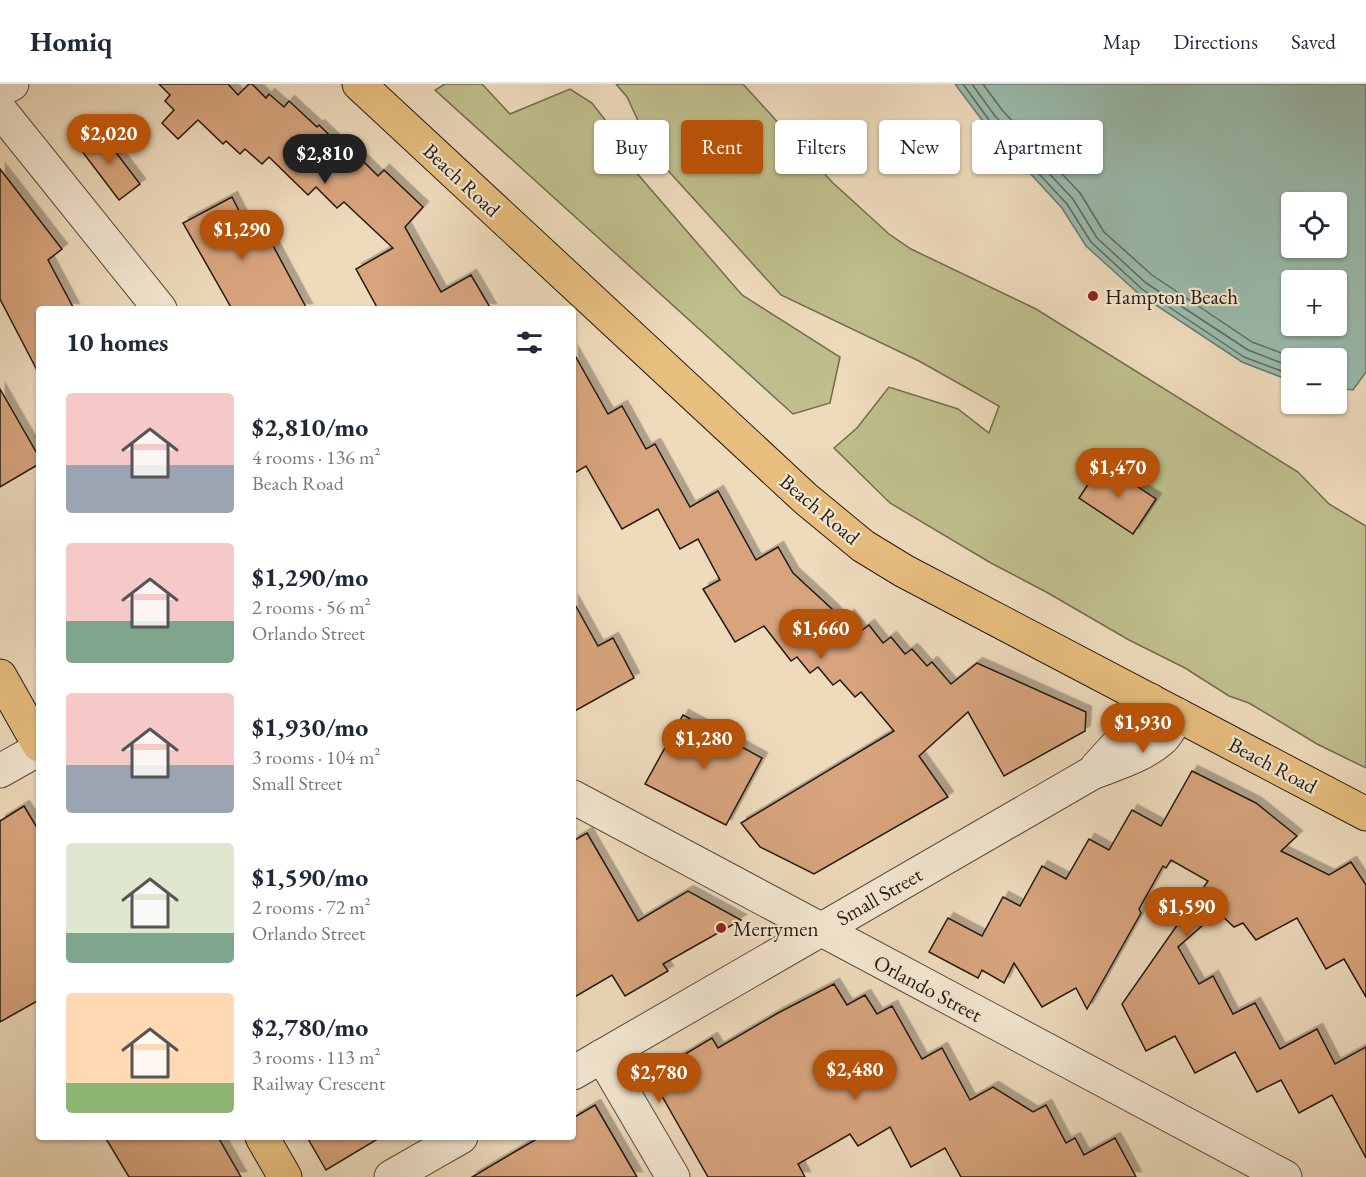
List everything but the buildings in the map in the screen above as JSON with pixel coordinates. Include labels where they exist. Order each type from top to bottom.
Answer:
[{"type":"main road","name":"Beach Road","points":[[359,84],[806,499],[881,559],[1366,814]]},
{"type":"main road","points":[[0,676],[36,742]]},
{"type":"main road","points":[[263,1140],[285,1177]]},
{"type":"street","points":[[0,90],[12,84]]},
{"type":"street","points":[[0,110],[158,306]]},
{"type":"street","name":"Small Street","points":[[1092,773],[1130,730],[1150,700]]},
{"type":"street","name":"Small Street","points":[[576,1071],[1092,773],[1127,759],[1155,744],[1163,738],[1178,715]]},
{"type":"street","points":[[0,771],[36,749]]},
{"type":"street","name":"Orlando Street","points":[[576,799],[1285,1177]]},
{"type":"street","points":[[602,1056],[673,1177]]},
{"type":"street","points":[[391,1177],[456,1140]]},
{"type":"shaded area","points":[[445,84],[482,84],[510,114],[570,89],[592,103],[605,120],[594,120],[594,174],[638,174],[742,295],[840,357],[830,403],[793,414],[435,90]]},
{"type":"shaded area","points":[[616,84],[743,84],[776,120],[775,174],[825,174],[889,234],[911,249],[1036,309],[1298,472],[1329,504],[1366,526],[1366,768],[1317,744],[1249,703],[1229,696],[1185,668],[1129,640],[991,563],[890,503],[834,448],[857,428],[889,387],[958,409],[989,433],[999,406],[919,361],[781,295],[669,172],[669,120],[638,120],[627,97]]},
{"type":"water","points":[[955,84],[1366,84],[1366,372],[1353,390],[1347,389],[1347,348],[1281,348],[1281,377],[1242,362],[1139,294],[1086,246],[1062,208],[1031,174],[1103,174],[1103,120],[982,120]]},
{"type":"place","name":"Hampton Beach","points":[[1093,296]]},
{"type":"place","name":"Merrymen","points":[[721,928]]}]
